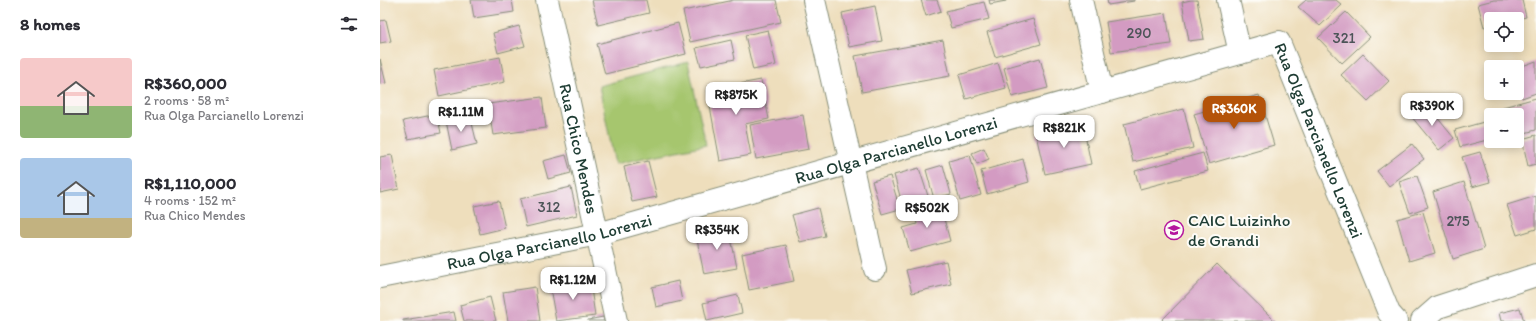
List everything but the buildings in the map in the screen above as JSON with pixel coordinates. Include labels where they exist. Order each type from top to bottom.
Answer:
[{"type":"street","name":"Rua Chico Mendes","points":[[547,0],[616,321]]},
{"type":"street","points":[[814,0],[875,269]]},
{"type":"street","points":[[1081,0],[1102,92]]},
{"type":"street","points":[[1228,0],[1240,53]]},
{"type":"street","name":"Rua Olga Parcianello Lorenzi","points":[[380,277],[598,234],[1279,42],[1389,313],[1396,321]]},
{"type":"street","points":[[1422,321],[1438,307],[1536,275]]},
{"type":"green space","points":[[688,62],[706,145],[615,164],[599,86]]},
{"type":"place","name":"CAIC Luizinho de Grandi","points":[[1174,230]]}]
